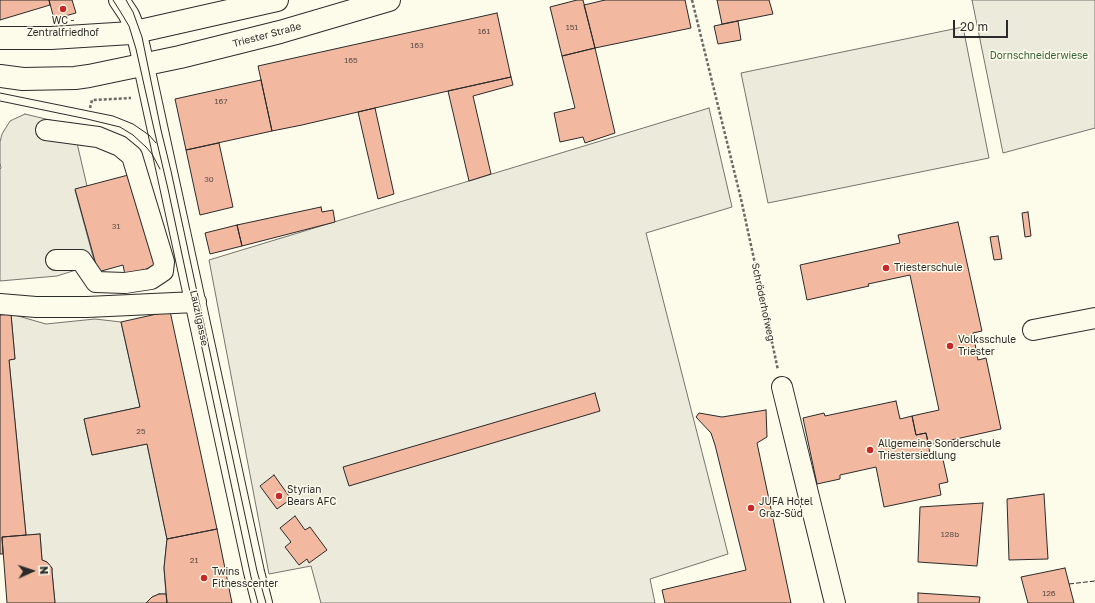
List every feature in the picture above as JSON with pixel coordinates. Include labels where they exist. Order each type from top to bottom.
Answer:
[{"type":"main road","points":[[0,38],[51,38],[136,32],[277,0]]},
{"type":"main road","name":"Triester Straße","points":[[0,76],[23,79],[76,78],[180,57],[280,32],[389,0]]},
{"type":"street","points":[[119,0],[129,16],[136,32],[143,64]]},
{"type":"street","name":"Lauzilgasse","points":[[143,64],[262,603]]},
{"type":"street","points":[[46,130],[98,137],[120,146],[132,156],[164,262],[163,271],[151,279],[125,283],[96,282],[81,260],[56,260]]},
{"type":"street","points":[[0,304],[36,307],[87,307],[196,302]]},
{"type":"street","points":[[1033,330],[1095,318]]},
{"type":"street","points":[[782,387],[835,603]]},
{"type":"street","name":"Lauzilgasse","points":[[254,572],[254,603]]},
{"type":"path","name":"Schröderhofweg","points":[[692,0],[742,199],[782,387]]},
{"type":"path","points":[[90,108],[92,100],[132,98]]},
{"type":"green space","name":"Dornschneiderwiese","points":[[972,0],[1095,0],[1095,128],[1003,153]]},
{"type":"green space","points":[[963,27],[989,158],[768,203],[741,73]]},
{"type":"green space","points":[[709,108],[732,207],[646,233],[728,554],[650,579],[655,603],[321,603],[311,566],[269,574],[209,260]]},
{"type":"shaded area","points":[[25,114],[54,121],[77,143],[87,186],[75,190],[95,264],[57,276],[0,281],[0,142],[2,134],[10,121]]},
{"type":"shaded area","points":[[11,314],[46,324],[95,319],[121,322],[140,407],[84,419],[92,455],[147,444],[167,539],[164,568],[166,594],[159,594],[152,597],[146,603],[55,603],[52,568],[47,562],[42,560],[40,534],[26,535],[9,360],[15,359]]},
{"type":"building","points":[[0,0],[49,0],[50,5],[0,20]]},
{"type":"building","name":"WC - Zentralfriedhof","points":[[49,0],[72,0],[76,13],[54,19]]},
{"type":"building","points":[[577,0],[583,0],[595,48],[562,56],[550,7]]},
{"type":"building","points":[[605,0],[685,0],[691,28],[595,48],[584,5]]},
{"type":"building","points":[[717,0],[769,0],[773,14],[722,24]]},
{"type":"building","points":[[497,13],[511,77],[272,131],[258,66]]},
{"type":"building","points":[[738,21],[741,40],[718,44],[714,26]]},
{"type":"building","points":[[595,48],[615,133],[585,143],[583,137],[560,142],[554,113],[575,108],[562,56]]},
{"type":"building","points":[[511,77],[513,85],[473,96],[491,174],[469,181],[448,91]]},
{"type":"building","points":[[261,80],[272,131],[186,150],[175,99]]},
{"type":"building","points":[[375,108],[394,194],[378,199],[358,112]]},
{"type":"building","points":[[219,143],[233,207],[200,215],[186,150]]},
{"type":"building","points":[[132,174],[157,266],[125,275],[123,265],[98,272],[75,189]]},
{"type":"building","points":[[321,207],[322,212],[333,210],[335,222],[242,246],[237,225]]},
{"type":"building","points":[[1028,212],[1031,236],[1025,237],[1022,213]]},
{"type":"building","name":"Volksschule Triester","points":[[958,222],[982,331],[973,333],[978,360],[986,358],[1001,429],[929,445],[926,433],[916,435],[912,416],[939,410],[910,275],[807,300],[800,265],[900,243],[898,235]]},
{"type":"building","points":[[237,225],[242,246],[210,254],[205,233]]},
{"type":"building","points":[[998,236],[1002,259],[994,260],[990,237]]},
{"type":"building","points":[[170,311],[217,529],[167,539],[147,444],[92,455],[84,419],[140,407],[121,322]]},
{"type":"building","points":[[11,314],[15,359],[9,360],[26,535],[2,537],[3,554],[0,554],[0,315]]},
{"type":"building","points":[[595,393],[600,411],[349,486],[343,467]]},
{"type":"building","name":"Allgemeine Sonderschule Triestersiedlung","points":[[896,401],[900,419],[912,416],[916,435],[926,433],[931,458],[942,455],[948,482],[939,484],[941,495],[884,507],[876,467],[840,475],[840,479],[817,484],[803,418],[824,413],[825,416]]},
{"type":"building","name":"JUFA Hotel Graz-Süd","points":[[766,410],[767,437],[757,443],[791,603],[665,603],[662,590],[746,570],[715,445],[711,433],[696,417],[699,413],[722,417]]},
{"type":"building","points":[[274,475],[291,499],[277,509],[260,486]]},
{"type":"building","points":[[1044,494],[1048,559],[1009,560],[1007,499]]},
{"type":"building","points":[[983,503],[977,566],[918,562],[920,507]]},
{"type":"building","points":[[295,516],[305,530],[310,527],[327,550],[309,563],[307,559],[299,565],[285,547],[291,542],[280,528]]},
{"type":"building","points":[[217,529],[232,603],[167,603],[164,568],[167,539]]},
{"type":"building","points":[[40,534],[42,560],[47,562],[52,568],[55,603],[7,603],[2,537]]},
{"type":"building","points":[[1065,568],[1074,603],[1028,603],[1021,577]]},
{"type":"building","points":[[918,593],[980,597],[979,603],[918,603]]},
{"type":"building","points":[[159,594],[166,594],[167,603],[146,603],[152,597]]},
{"type":"tram line","points":[[113,0],[129,26],[136,49],[168,189],[251,577],[258,603]]},
{"type":"tram line","points":[[126,0],[133,12],[142,37],[257,571],[266,603]]},
{"type":"tram line","points":[[0,93],[113,116],[133,124],[149,135],[156,143]]},
{"type":"tram line","points":[[0,101],[120,127],[133,135],[146,147],[152,154],[160,169]]},
{"type":"fence","points":[[1069,584],[1095,581]]},
{"type":"place","name":"WC - Zentralfriedhof","points":[[63,9]]},
{"type":"place","name":"Triesterschule","points":[[886,268]]},
{"type":"place","name":"Volksschule Triester","points":[[950,346]]},
{"type":"place","name":"Allgemeine Sonderschule Triestersiedlung","points":[[870,450]]},
{"type":"place","name":"Styrian Bears AFC","points":[[279,496]]},
{"type":"place","name":"JUFA Hotel Graz-Süd","points":[[751,508]]},
{"type":"place","name":"Twins Fitnesscenter","points":[[204,578]]}]
